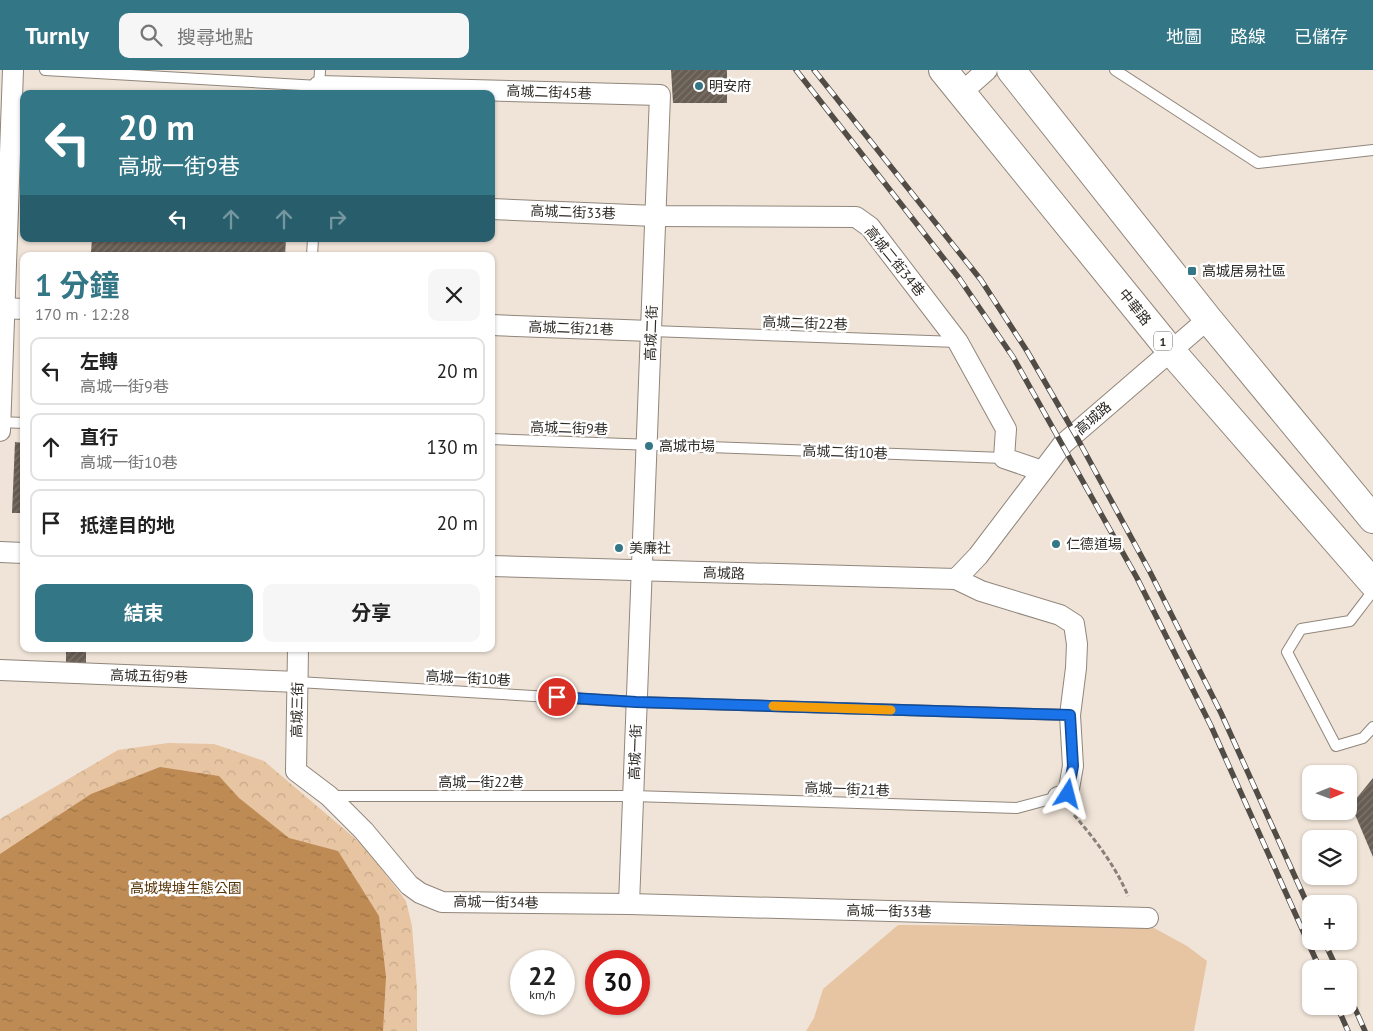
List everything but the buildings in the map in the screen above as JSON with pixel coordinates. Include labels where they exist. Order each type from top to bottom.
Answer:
[{"type":"main road","name":"中華路","points":[[943,70],[1171,351],[1373,583]]},
{"type":"main road","points":[[1011,70],[1208,319],[1373,519]]},
{"type":"street","points":[[0,431],[2,308],[17,186],[13,70]]},
{"type":"street","points":[[961,93],[987,70]]},
{"type":"street","name":"高城二街45巷","points":[[319,83],[660,95]]},
{"type":"street","name":"高城二街","points":[[641,570],[660,95]]},
{"type":"street","name":"高城二街33巷","points":[[495,209],[654,216]]},
{"type":"street","name":"高城二街34巷","points":[[654,216],[856,217],[870,227],[958,342],[1006,429],[1004,458]]},
{"type":"street","points":[[2,308],[20,309]]},
{"type":"street","name":"高城路","points":[[956,579],[978,556],[1063,444],[1208,319]]},
{"type":"street","name":"高城二街21巷","points":[[495,325],[651,331]]},
{"type":"street","name":"高城二街10巷","points":[[1004,458],[1042,471]]},
{"type":"street","points":[[0,552],[20,553]]},
{"type":"street","name":"高城路","points":[[495,566],[956,579],[981,591],[1060,615],[1074,624],[1077,644],[1076,668],[1070,715]]},
{"type":"street","name":"高城一街","points":[[629,904],[641,570]]},
{"type":"street","name":"高城三街","points":[[296,771],[298,652]]},
{"type":"street","name":"高城五街9巷","points":[[0,670],[298,682]]},
{"type":"street","points":[[1058,797],[1068,794],[1073,766],[1070,715]]},
{"type":"street","name":"高城一街34巷","points":[[296,771],[330,796],[364,830],[409,885],[420,894],[442,902],[629,904]]},
{"type":"street","name":"高城一街33巷","points":[[629,904],[1142,918]]},
{"type":"lane","points":[[46,70],[319,83]]},
{"type":"lane","points":[[1115,70],[1258,163],[1373,150]]},
{"type":"lane","name":"高城二街22巷","points":[[651,331],[958,342]]},
{"type":"lane","points":[[0,422],[20,423]]},
{"type":"lane","name":"高城二街9巷","points":[[495,439],[646,445]]},
{"type":"lane","name":"高城二街10巷","points":[[646,445],[1004,458]]},
{"type":"lane","points":[[1373,591],[1350,621],[1300,629],[1287,652],[1336,746],[1363,738],[1373,727]]},
{"type":"lane","name":"高城一街10巷","points":[[298,682],[636,702],[1070,715]]},
{"type":"lane","name":"高城一街22巷","points":[[330,796],[633,796]]},
{"type":"lane","name":"高城一街21巷","points":[[633,796],[1018,808],[1058,797]]},
{"type":"path","points":[[1058,797],[1086,829],[1122,881],[1142,918]]},
{"type":"green space","name":"高城埤塘生態公園","points":[[168,743],[214,744],[264,761],[364,846],[406,901],[412,926],[417,989],[417,1031],[0,1031],[0,819],[118,750]]},
{"type":"green space","points":[[898,925],[1154,928],[1187,946],[1207,961],[1194,1031],[806,1031],[814,1018],[823,989]]},
{"type":"water","name":"高城埤塘生態公園","points":[[160,767],[219,776],[239,798],[289,838],[338,851],[379,916],[386,977],[383,1031],[0,1031],[0,854],[91,794]]},
{"type":"railway","points":[[796,70],[959,278],[1013,357],[1137,578],[1211,726],[1316,960]]},
{"type":"railway","points":[[814,70],[981,280],[1027,351],[1075,434],[1150,572],[1221,713],[1303,895]]},
{"type":"railway","points":[[1328,950],[1333,960]]},
{"type":"railway","points":[[1357,1013],[1365,1031]]},
{"type":"railway","points":[[1341,1015],[1348,1031]]},
{"type":"slow traffic","points":[[773,706],[891,710]]},
{"type":"place","name":"明安府","points":[[699,86]]},
{"type":"place","name":"高城居易社區","points":[[1192,271]]},
{"type":"place","name":"高城市場","points":[[649,446]]},
{"type":"place","name":"仁德道場","points":[[1056,544]]},
{"type":"place","name":"美廉社","points":[[619,548]]},
{"type":"route","points":[[557,697],[636,702],[1070,715],[1073,766],[1068,794]]}]
